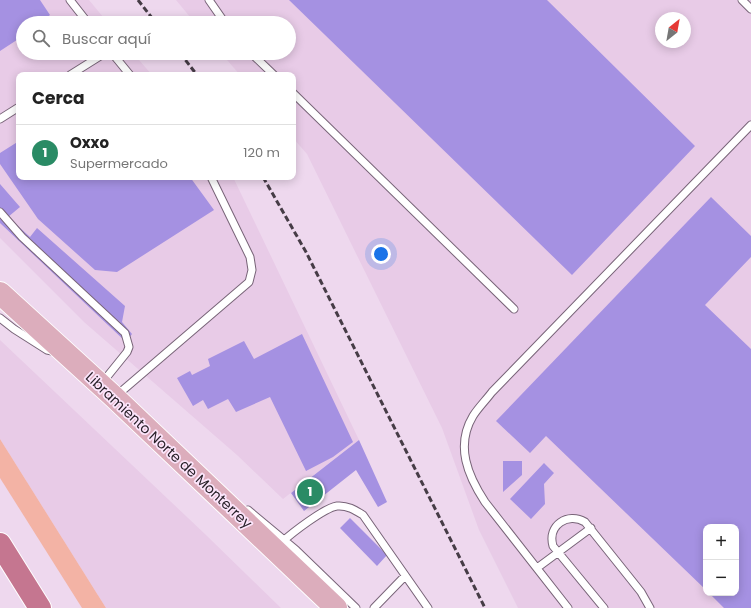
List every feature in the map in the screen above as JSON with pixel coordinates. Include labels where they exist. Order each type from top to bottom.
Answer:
[{"type":"highway","points":[[0,544],[40,608]]},
{"type":"main road","name":"Libramiento Norte de Monterrey","points":[[0,293],[168,448],[279,544],[336,608]]},
{"type":"lane","points":[[70,0],[83,16]]},
{"type":"lane","points":[[209,0],[220,16]]},
{"type":"lane","points":[[742,0],[751,8]]},
{"type":"lane","points":[[75,72],[94,60]]},
{"type":"lane","points":[[118,60],[128,72]]},
{"type":"lane","points":[[259,60],[271,72]]},
{"type":"lane","points":[[296,97],[514,309]]},
{"type":"lane","points":[[0,119],[16,109]]},
{"type":"lane","points":[[568,608],[485,502],[475,487],[464,456],[466,429],[473,416],[492,392],[751,125]]},
{"type":"lane","points":[[107,391],[249,282],[252,270],[250,257],[212,180]]},
{"type":"lane","points":[[0,212],[22,237],[125,333],[129,347],[107,391]]},
{"type":"lane","points":[[0,318],[14,329],[47,350],[68,356]]},
{"type":"lane","points":[[168,448],[220,488]]},
{"type":"lane","points":[[242,505],[279,544],[332,583],[356,608]]},
{"type":"lane","points":[[279,544],[323,512],[336,506],[351,507],[363,515],[428,608]]},
{"type":"lane","points":[[604,608],[553,546],[551,539],[552,533],[560,523],[566,519],[574,518],[585,522],[591,528],[641,592],[650,608]]},
{"type":"lane","points":[[536,568],[591,528]]},
{"type":"lane","points":[[374,608],[405,576]]},
{"type":"shaded area","points":[[0,0],[89,0],[102,16],[16,16],[16,60],[139,60],[149,72],[16,72],[16,180],[234,180],[359,440],[283,499],[237,455],[84,322],[0,238]]},
{"type":"shaded area","points":[[176,0],[751,0],[751,608],[518,608],[479,530],[442,428],[307,154],[296,141],[296,72],[237,72],[227,60],[296,60],[296,16],[189,16]]},
{"type":"shaded area","points":[[0,340],[281,608],[106,608],[0,439]]},
{"type":"shaded area","points":[[0,439],[106,608],[82,608],[0,478]]},
{"type":"building","points":[[0,0],[40,0],[50,15],[16,16],[16,41],[0,51]]},
{"type":"building","points":[[289,0],[547,0],[695,146],[572,275]]},
{"type":"building","points":[[16,143],[16,180],[192,180],[214,210],[117,272],[95,270],[38,219],[0,164],[0,153]]},
{"type":"building","points":[[0,184],[20,207],[8,217],[30,237],[37,228],[125,306],[122,322],[132,334],[126,342],[0,223]]},
{"type":"building","points":[[711,197],[751,236],[751,257],[705,305],[751,349],[751,608],[724,608],[712,596],[739,596],[739,524],[703,524],[703,587],[546,436],[530,453],[496,421]]},
{"type":"building","points":[[302,334],[353,442],[333,457],[306,471],[270,397],[236,412],[228,399],[208,409],[203,400],[193,406],[177,378],[190,371],[192,375],[210,366],[208,359],[244,341],[254,359]]},
{"type":"building","points":[[359,440],[387,502],[378,507],[356,470],[304,511],[291,493]]},
{"type":"building","points":[[503,461],[522,461],[522,475],[503,492]]},
{"type":"building","points":[[544,463],[554,473],[544,484],[545,504],[531,519],[510,499]]},
{"type":"building","points":[[350,518],[387,555],[377,566],[340,528]]},
{"type":"railway","points":[[138,0],[151,16]]},
{"type":"railway","points":[[185,60],[195,72]]},
{"type":"railway","points":[[265,180],[306,252],[485,608]]},
{"type":"place","name":"Oxxo","points":[[310,492]]}]
